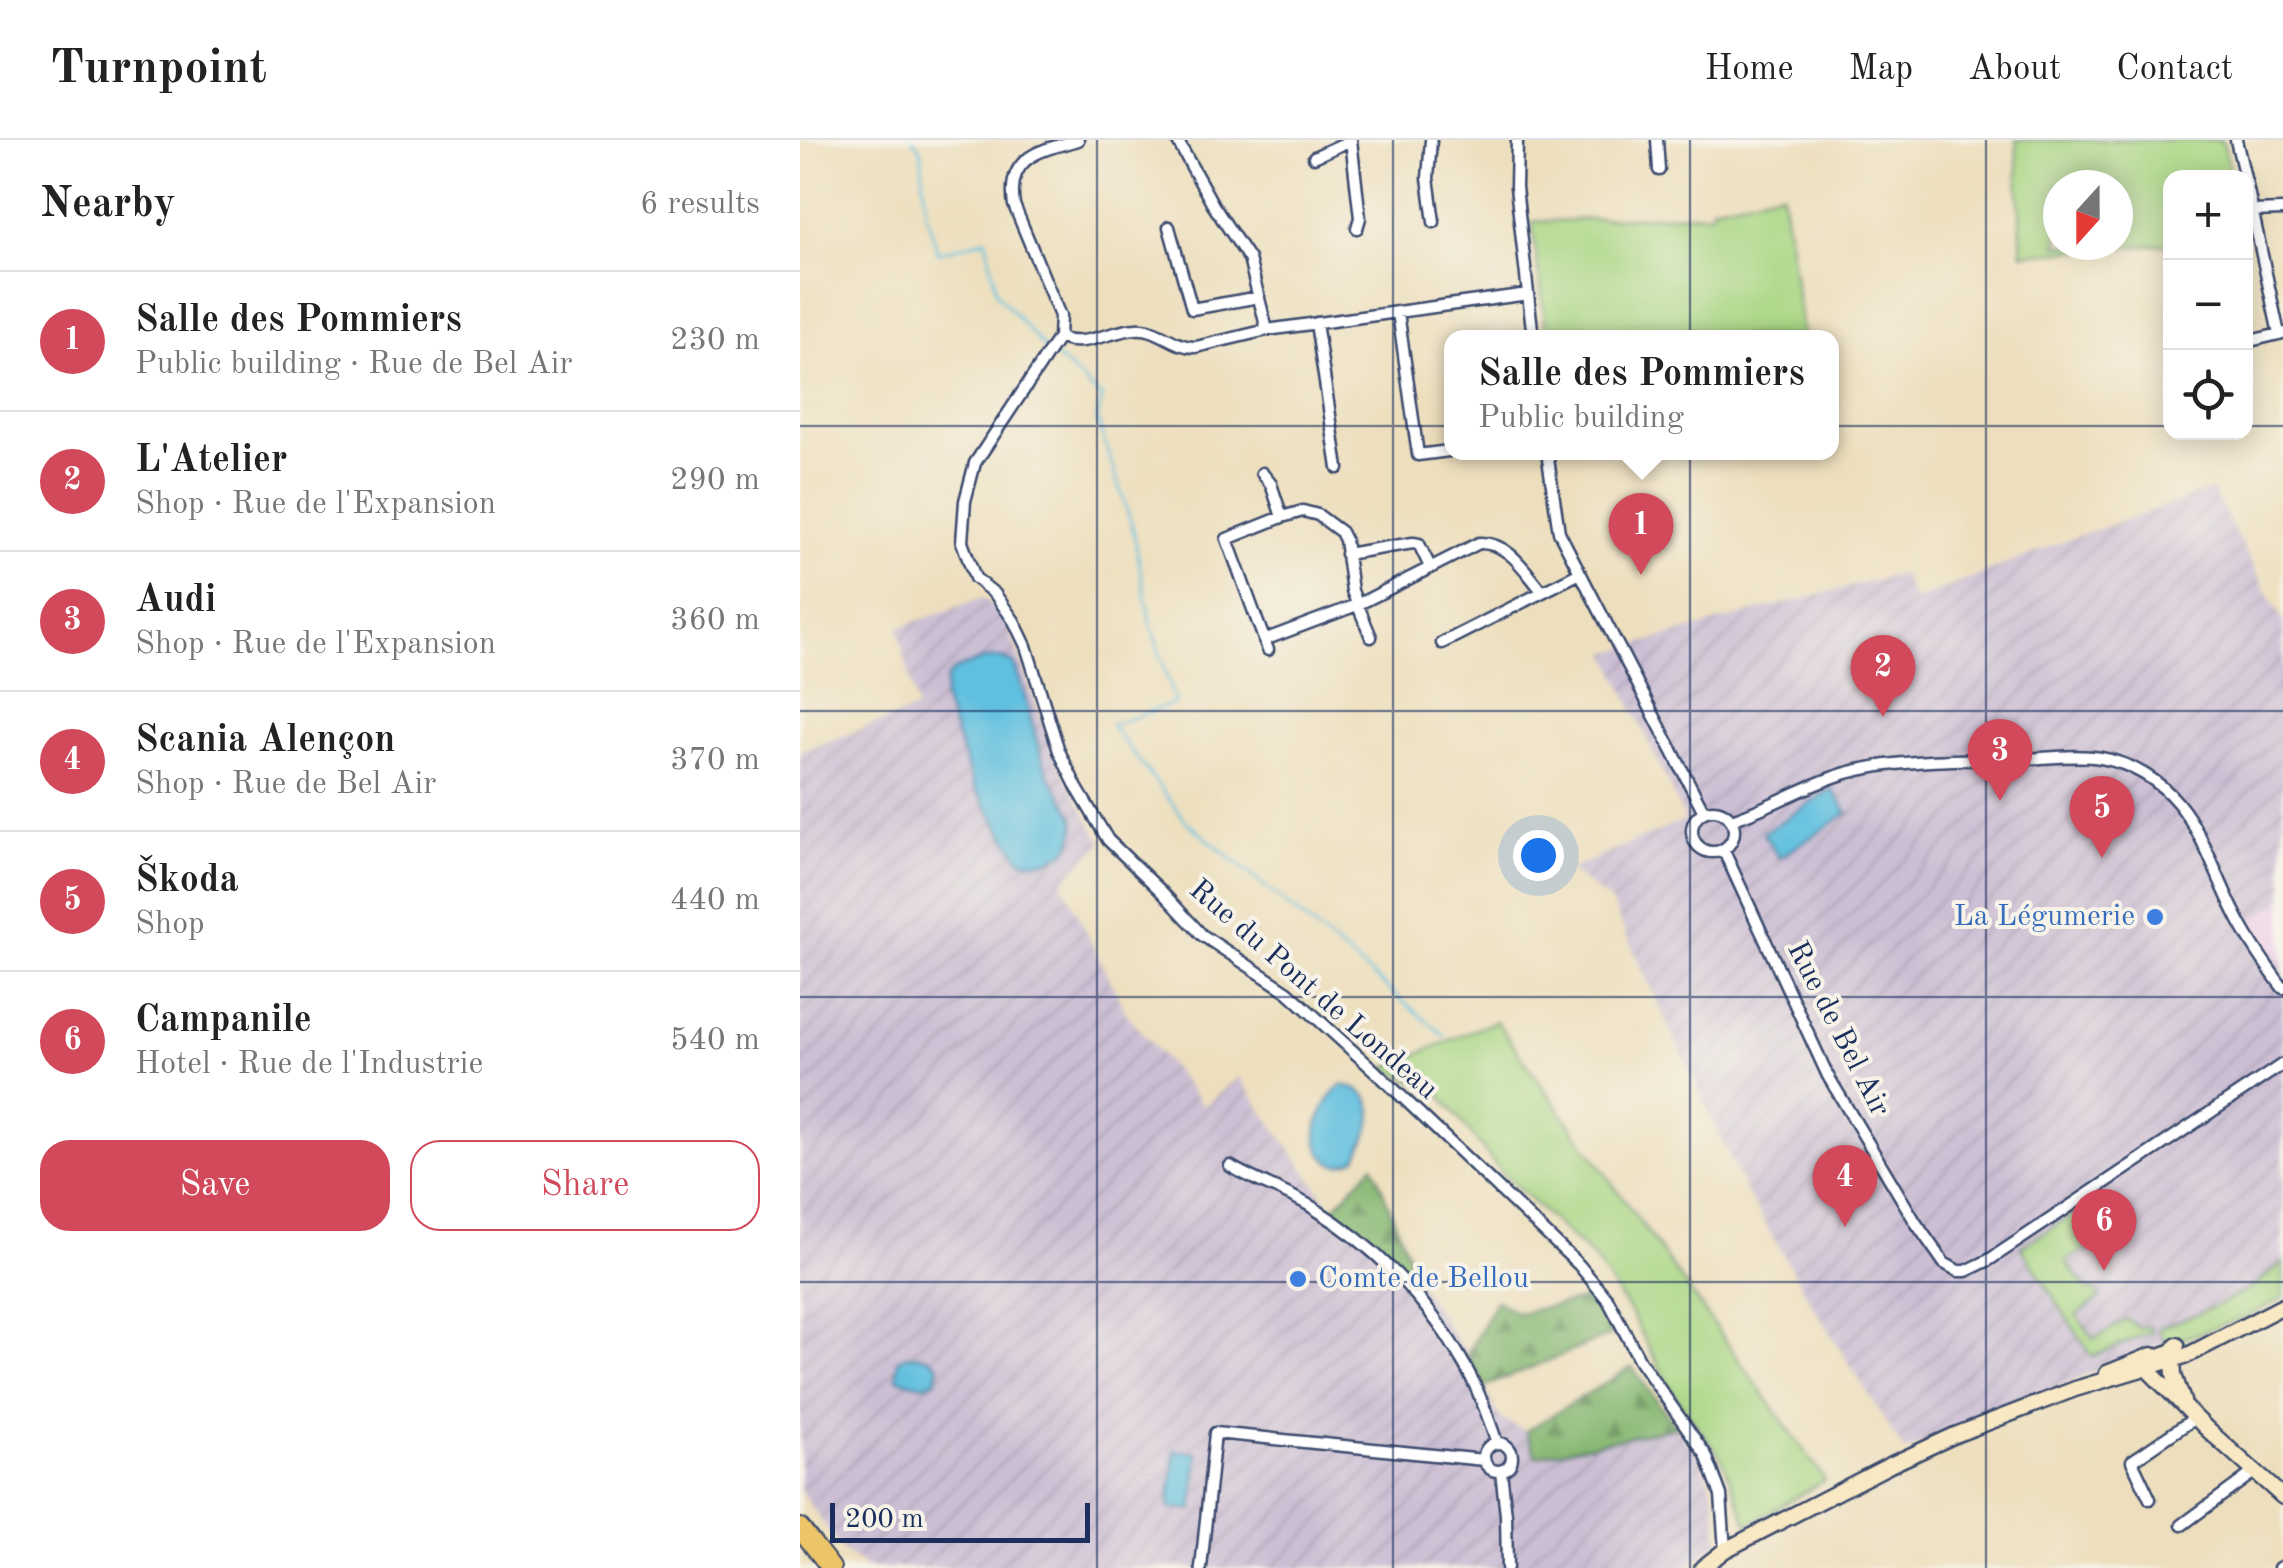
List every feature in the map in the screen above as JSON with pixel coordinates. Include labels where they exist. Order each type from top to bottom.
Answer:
[{"type":"highway","points":[[800,1528],[831,1568]]},
{"type":"main road","points":[[2076,1389],[2124,1366],[2175,1352],[2188,1355],[2283,1306]]},
{"type":"main road","points":[[1702,1568],[1725,1550],[1955,1434],[2076,1389],[2147,1369],[2175,1352]]},
{"type":"main road","points":[[2175,1352],[2174,1375],[2190,1412]]},
{"type":"main road","points":[[2147,1369],[2283,1497]]},
{"type":"street","points":[[1078,140],[1024,160],[1013,177],[1011,189],[1060,316],[1058,337],[1074,343],[1135,328],[1196,347],[1266,330],[1528,294]]},
{"type":"street","points":[[1177,140],[1249,259],[1266,330]]},
{"type":"street","points":[[1314,156],[1352,140],[1360,218],[1357,228]]},
{"type":"street","points":[[1432,140],[1428,178],[1434,222]]},
{"type":"street","points":[[1517,140],[1516,188],[1532,330]]},
{"type":"street","points":[[1658,140],[1659,170]]},
{"type":"street","points":[[2236,140],[2243,170]]},
{"type":"street","points":[[2253,211],[2283,210]]},
{"type":"street","points":[[2253,215],[2281,334],[2253,340]]},
{"type":"street","points":[[1168,227],[1192,308],[1259,297]]},
{"type":"street","points":[[1398,312],[1418,455],[1444,452]]},
{"type":"street","points":[[1316,324],[1338,468]]},
{"type":"street","name":"Rue du Pont de Londeau","points":[[1058,337],[975,463],[965,501],[962,542],[975,578],[995,594],[1026,646],[1059,750],[1077,788],[1108,840],[1202,935],[1288,992],[1578,1264],[1608,1300],[1640,1361],[1706,1455],[1720,1495],[1725,1550]]},
{"type":"street","points":[[1548,460],[1559,532],[1704,812]]},
{"type":"street","points":[[1262,473],[1271,484],[1282,517]]},
{"type":"street","points":[[1372,638],[1357,605],[1350,581],[1345,540],[1341,532],[1318,515],[1302,511],[1227,539],[1266,645],[1357,605],[1470,546],[1489,543],[1508,552],[1542,591]]},
{"type":"street","points":[[1346,554],[1413,543],[1419,544],[1430,567]]},
{"type":"street","points":[[1442,643],[1580,573]]},
{"type":"street","points":[[1730,820],[1811,786],[1872,768],[2068,758],[2100,758],[2122,764],[2144,774],[2181,806],[2238,918],[2283,988]]},
{"type":"street","points":[[1716,810],[1730,820],[1732,838],[1723,849],[1711,852],[1695,842],[1692,828],[1704,812],[1716,810]]},
{"type":"street","name":"Rue de Bel Air","points":[[1723,849],[1828,1076],[1916,1222],[1944,1262],[1958,1271],[1990,1260],[2283,1064]]},
{"type":"street","points":[[1230,1166],[1308,1204],[1389,1266],[1460,1356],[1497,1444]]},
{"type":"street","points":[[2150,1500],[2132,1461],[2190,1412]]},
{"type":"street","points":[[1200,1568],[1215,1433],[1484,1460]]},
{"type":"street","points":[[1497,1444],[1504,1445],[1511,1454],[1510,1464],[1501,1471],[1490,1470],[1484,1460],[1485,1451],[1497,1444]]},
{"type":"street","points":[[1501,1471],[1507,1568]]},
{"type":"street","points":[[2182,1525],[2254,1472]]},
{"type":"shaded area","points":[[2212,490],[2283,621],[2283,898],[2251,921],[2283,966],[2283,1296],[2247,1317],[2130,1356],[1904,1451],[1745,1190],[1611,902],[1569,870],[1685,820],[1607,653],[1902,574],[1914,601],[2070,539]]},
{"type":"shaded area","points":[[983,598],[1004,616],[1056,760],[1102,843],[1062,882],[1126,1013],[1204,1106],[1239,1077],[1333,1209],[1419,1284],[1467,1355],[1501,1419],[1526,1431],[1536,1455],[1676,1427],[1701,1458],[1714,1492],[1719,1541],[1685,1568],[868,1568],[843,1551],[800,1490],[800,752],[917,709],[898,628]]},
{"type":"shaded area","points":[[2283,898],[2283,966],[2251,921]]},
{"type":"green space","points":[[2016,140],[2220,140],[2224,145],[2229,170],[2163,170],[2163,244],[2133,246],[2133,170],[2043,170],[2043,253],[2022,254]]},
{"type":"green space","points":[[1782,192],[1802,330],[1546,330],[1532,222],[1712,213],[1712,207]]},
{"type":"green space","points":[[1496,1021],[1825,1480],[1748,1525],[1722,1459],[1676,1397],[1628,1309],[1595,1260],[1500,1171],[1439,1093],[1384,1068]]},
{"type":"green space","points":[[1373,1165],[1419,1284],[1333,1209]]},
{"type":"green space","points":[[2087,1206],[2107,1235],[2066,1262],[2089,1291],[2094,1289],[2100,1298],[2077,1315],[2094,1339],[2127,1319],[2139,1328],[2149,1326],[2152,1332],[2092,1357],[2021,1247]]},
{"type":"green space","points":[[2283,1262],[2283,1298],[2247,1317],[2166,1344],[2158,1328],[2241,1293]]},
{"type":"green space","points":[[1593,1298],[1618,1332],[1484,1387],[1467,1355],[1496,1301],[1518,1313]]},
{"type":"green space","points":[[1632,1367],[1676,1427],[1536,1456],[1526,1431]]},
{"type":"water","points":[[1001,658],[1013,663],[1044,762],[1075,824],[1068,848],[1046,860],[1020,859],[974,787],[944,701],[946,679],[954,670],[984,659]]},
{"type":"water","points":[[1832,789],[1848,813],[1779,858],[1763,833]]},
{"type":"water","points":[[1342,1085],[1366,1095],[1372,1113],[1357,1158],[1339,1164],[1320,1150],[1317,1130],[1323,1109]]},
{"type":"water","points":[[907,1355],[936,1362],[936,1381],[924,1385],[897,1379],[898,1360]]},
{"type":"water","points":[[1175,1450],[1198,1453],[1193,1510],[1169,1508]]},
{"type":"waterway","points":[[913,140],[921,150],[926,212],[938,253],[986,239],[997,294],[1046,350]]},
{"type":"waterway","points":[[1053,354],[1102,398],[1097,419],[1133,529],[1150,621],[1175,703],[1111,725],[1186,821],[1445,1036]]},
{"type":"place","name":"Salle des Pommiers","points":[[1641,575]]},
{"type":"place","name":"L'Atelier","points":[[1883,717]]},
{"type":"place","name":"Audi","points":[[2000,801]]},
{"type":"place","name":"Škoda","points":[[2102,858]]},
{"type":"place","name":"La Légumerie","points":[[2155,917]]},
{"type":"place","name":"Scania Alençon","points":[[1845,1227]]},
{"type":"place","name":"Campanile","points":[[2104,1271]]},
{"type":"place","name":"Comte de Bellou","points":[[1298,1279]]}]
